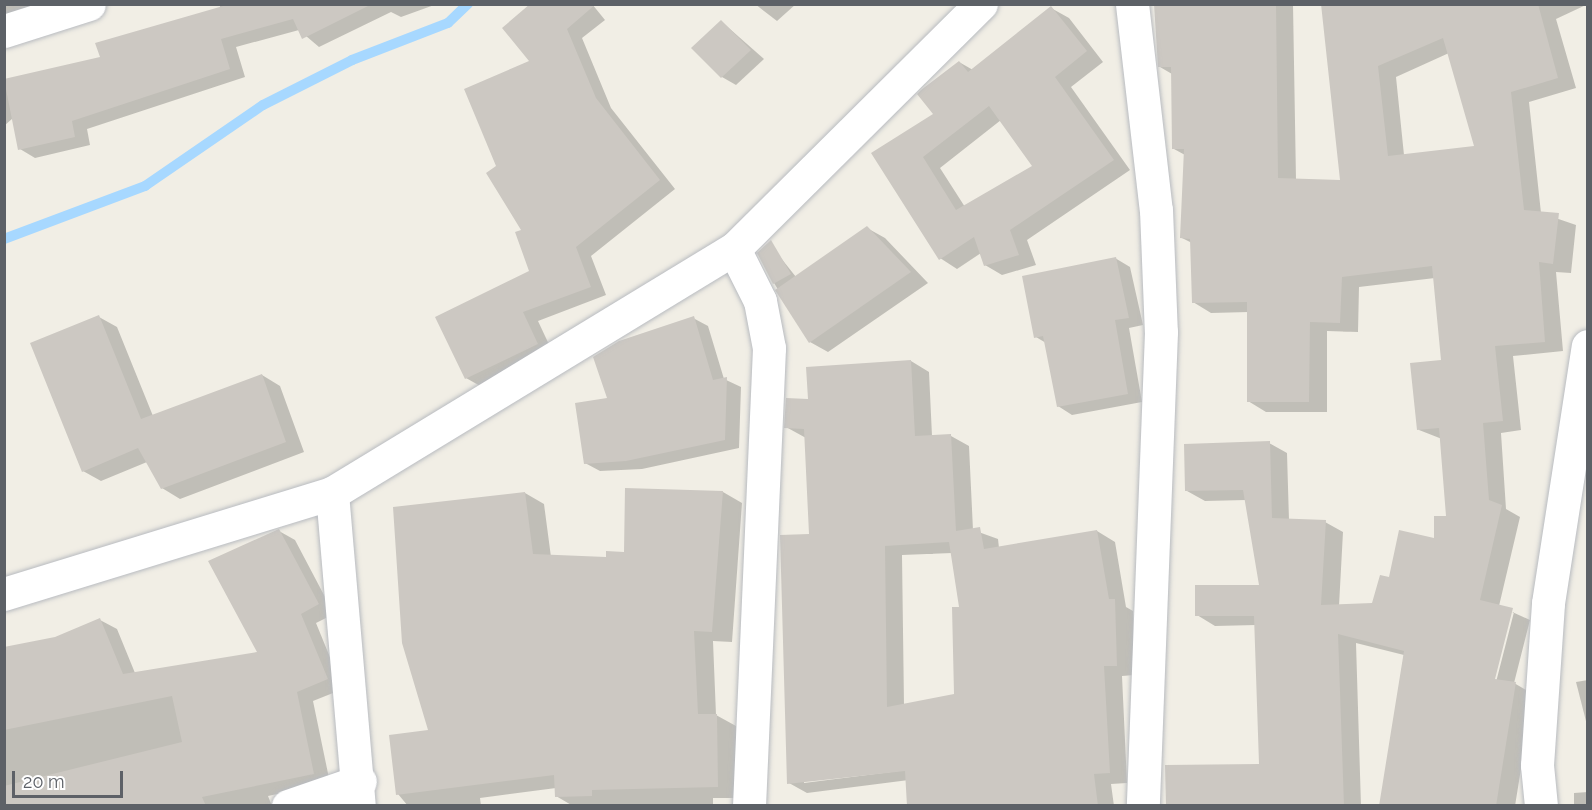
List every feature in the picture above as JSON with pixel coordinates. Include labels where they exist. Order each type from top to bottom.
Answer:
[{"type":"street","points":[[4,32],[88,4]]},
{"type":"street","points":[[4,594],[332,493],[734,249],[981,4]]},
{"type":"street","points":[[1132,4],[1156,210],[1161,332],[1143,806]]},
{"type":"street","points":[[734,249],[760,301],[769,348],[749,806]]},
{"type":"street","points":[[1541,806],[1537,765],[1548,603],[1587,346]]},
{"type":"street","points":[[288,806],[360,794],[332,493]]},
{"type":"building","points":[[230,4],[372,4],[302,39],[293,19],[221,39],[230,69],[72,121],[75,137],[18,150],[4,79],[100,57],[95,43]]},
{"type":"building","points":[[530,4],[596,4],[567,29],[596,98],[660,180],[576,247],[591,287],[523,312],[538,344],[465,379],[435,317],[529,271],[515,232],[521,230],[486,173],[496,166],[464,89],[529,61],[502,28]]},
{"type":"building","points":[[1154,4],[1276,4],[1278,178],[1340,180],[1321,4],[1538,4],[1558,78],[1511,92],[1524,210],[1559,213],[1553,264],[1539,262],[1545,342],[1495,346],[1503,421],[1483,423],[1489,500],[1502,505],[1480,600],[1513,608],[1495,679],[1516,682],[1496,806],[1379,806],[1404,651],[1338,634],[1344,806],[1166,806],[1165,765],[1259,764],[1254,616],[1195,616],[1195,585],[1259,585],[1243,490],[1185,491],[1184,444],[1270,441],[1272,518],[1326,520],[1321,605],[1372,603],[1380,575],[1389,577],[1399,530],[1434,538],[1434,516],[1446,516],[1439,428],[1417,430],[1410,363],[1441,360],[1432,266],[1342,277],[1340,323],[1310,322],[1309,402],[1247,402],[1247,302],[1192,303],[1190,239],[1180,238],[1184,149],[1172,149],[1171,67],[1158,67]],"holes":[[[1443,38],[1474,146],[1388,156],[1378,66]]]},
{"type":"building","points":[[1051,6],[1087,51],[1055,77],[1114,160],[1010,230],[1019,255],[984,266],[974,237],[939,260],[871,153],[933,114],[917,94],[921,90],[959,61],[968,72]],"holes":[[[989,106],[1032,166],[956,210],[923,157]]]},
{"type":"building","points":[[721,20],[751,50],[721,78],[691,48]]},
{"type":"building","points":[[867,226],[911,272],[809,343],[775,290]]},
{"type":"building","points":[[771,240],[791,274],[773,284],[757,253]]},
{"type":"building","points":[[1116,257],[1129,318],[1115,320],[1128,394],[1057,407],[1043,336],[1034,338],[1022,276]]},
{"type":"building","points":[[99,315],[141,419],[262,374],[286,442],[161,489],[138,448],[82,472],[30,343]]},
{"type":"building","points":[[694,316],[713,380],[727,377],[725,440],[626,461],[584,464],[575,403],[607,398],[593,357],[619,341]]},
{"type":"building","points":[[911,360],[915,436],[951,434],[956,531],[980,527],[984,549],[1097,530],[1109,599],[1115,599],[1117,666],[1104,666],[1110,773],[1094,774],[1098,806],[907,806],[905,771],[787,784],[780,535],[809,534],[804,429],[784,428],[786,398],[808,399],[806,367]],"holes":[[[949,542],[959,607],[952,607],[954,694],[887,707],[885,546]]]},
{"type":"building","points":[[625,488],[723,491],[712,632],[694,631],[698,714],[717,714],[718,787],[592,790],[592,796],[555,797],[554,775],[396,795],[389,735],[428,730],[402,643],[393,507],[525,492],[533,554],[606,557],[606,551],[624,552]]},
{"type":"building","points":[[279,529],[319,604],[301,614],[328,679],[297,692],[314,774],[202,797],[206,806],[4,806],[4,786],[182,742],[172,696],[4,730],[4,647],[55,637],[100,618],[123,674],[257,652],[208,561]]},
{"type":"waterway","points":[[4,239],[145,186],[263,105],[352,60],[448,23],[468,4]]}]
